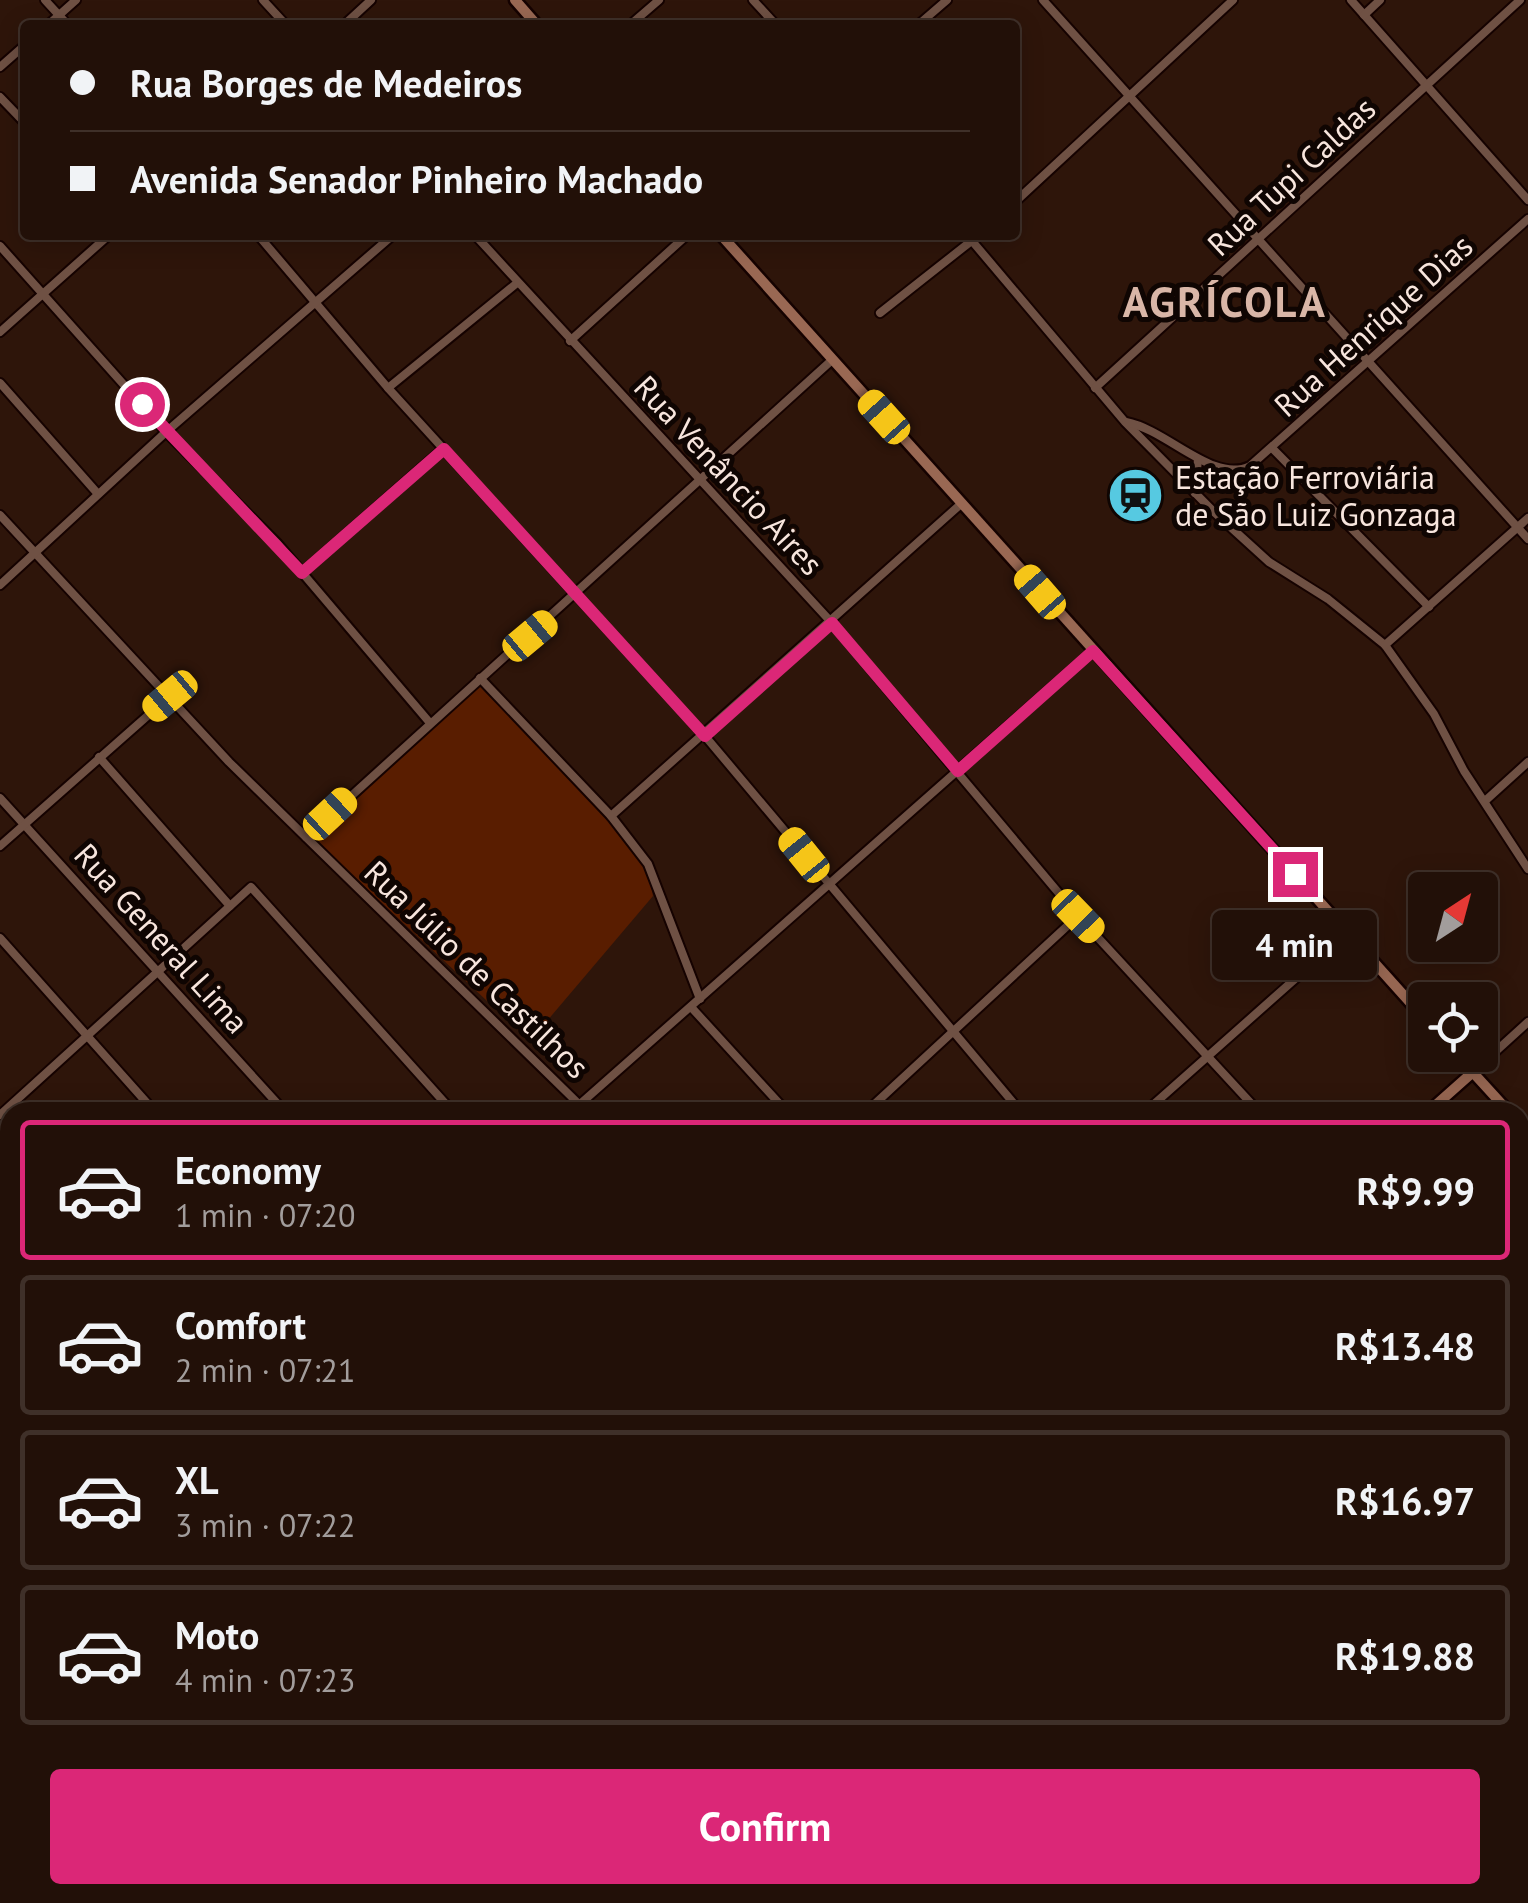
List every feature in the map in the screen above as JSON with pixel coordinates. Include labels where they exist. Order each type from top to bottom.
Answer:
[{"type":"main road","points":[[514,0],[532,20]]},
{"type":"main road","points":[[725,240],[1408,1000]]},
{"type":"main road","points":[[1439,1102],[1473,1072],[1499,1102]]},
{"type":"street","points":[[46,0],[64,20]]},
{"type":"street","points":[[54,20],[76,0]]},
{"type":"street","points":[[262,0],[281,20]]},
{"type":"street","points":[[350,20],[372,0]]},
{"type":"street","points":[[636,20],[659,0]]},
{"type":"street","points":[[753,0],[771,20]]},
{"type":"street","points":[[924,20],[947,0]]},
{"type":"street","points":[[1042,0],[1260,237],[1528,539]]},
{"type":"street","points":[[1020,197],[1233,0]]},
{"type":"street","points":[[1350,0],[1528,200]]},
{"type":"street","points":[[1364,15],[1380,0]]},
{"type":"street","name":"Rua Tupi Caldas","points":[[1095,388],[1520,0]]},
{"type":"street","points":[[0,67],[20,49]]},
{"type":"street","points":[[0,97],[20,118]]},
{"type":"street","name":"Rua Henrique Dias","points":[[1198,459],[1232,472],[1250,466],[1371,363],[1528,219]]},
{"type":"street","points":[[0,332],[102,240]]},
{"type":"street","points":[[262,240],[388,388],[580,594],[705,736],[1012,1102]]},
{"type":"street","points":[[0,585],[166,432],[387,240]]},
{"type":"street","name":"Rua Venâncio Aires","points":[[479,240],[832,623],[1078,916],[1250,1102]]},
{"type":"street","points":[[570,341],[681,240]]},
{"type":"street","points":[[880,313],[969,240]]},
{"type":"street","points":[[975,240],[1095,388],[1195,493],[1269,562],[1328,599],[1385,645],[1434,714],[1528,869]]},
{"type":"street","points":[[0,246],[166,432],[302,573],[430,723]]},
{"type":"street","points":[[388,388],[517,283]]},
{"type":"street","points":[[306,837],[480,678],[580,594],[832,360]]},
{"type":"street","points":[[0,382],[98,494]]},
{"type":"street","points":[[1125,422],[1148,426],[1198,459],[1195,493]]},
{"type":"street","points":[[302,573],[444,449]]},
{"type":"street","points":[[1273,449],[1428,607]]},
{"type":"street","points":[[612,816],[962,503]]},
{"type":"street","name":"Rua Júlio de Castilhos","points":[[0,515],[306,837],[577,1102]]},
{"type":"street","points":[[1385,645],[1528,518]]},
{"type":"street","points":[[591,1102],[691,1007],[1093,651]]},
{"type":"street","points":[[480,678],[612,816],[648,864],[700,999]]},
{"type":"street","points":[[0,846],[170,696]]},
{"type":"street","points":[[100,757],[230,906]]},
{"type":"street","points":[[1484,801],[1528,762]]},
{"type":"street","name":"Rua General Lima","points":[[0,798],[276,1102]]},
{"type":"street","points":[[14,1102],[251,887],[444,1102]]},
{"type":"street","points":[[877,1102],[1078,916]]},
{"type":"street","points":[[1156,1102],[1348,932]]},
{"type":"street","points":[[0,938],[147,1102]]},
{"type":"street","points":[[691,1007],[778,1102]]},
{"type":"street","points":[[1498,1049],[1528,1022]]},
{"type":"shaded area","points":[[480,680],[611,818],[647,866],[653,896],[530,1041],[311,837]]},
{"type":"place","name":"Estação Ferroviária de São Luiz Gonzaga","points":[[1136,495]]},
{"type":"district","name":"AGRÍCOLA","points":[[1225,301]]},
{"type":"route","points":[[142,404],[302,573],[444,449],[580,594],[705,736],[832,623],[958,771],[1093,651],[1295,874]]}]
